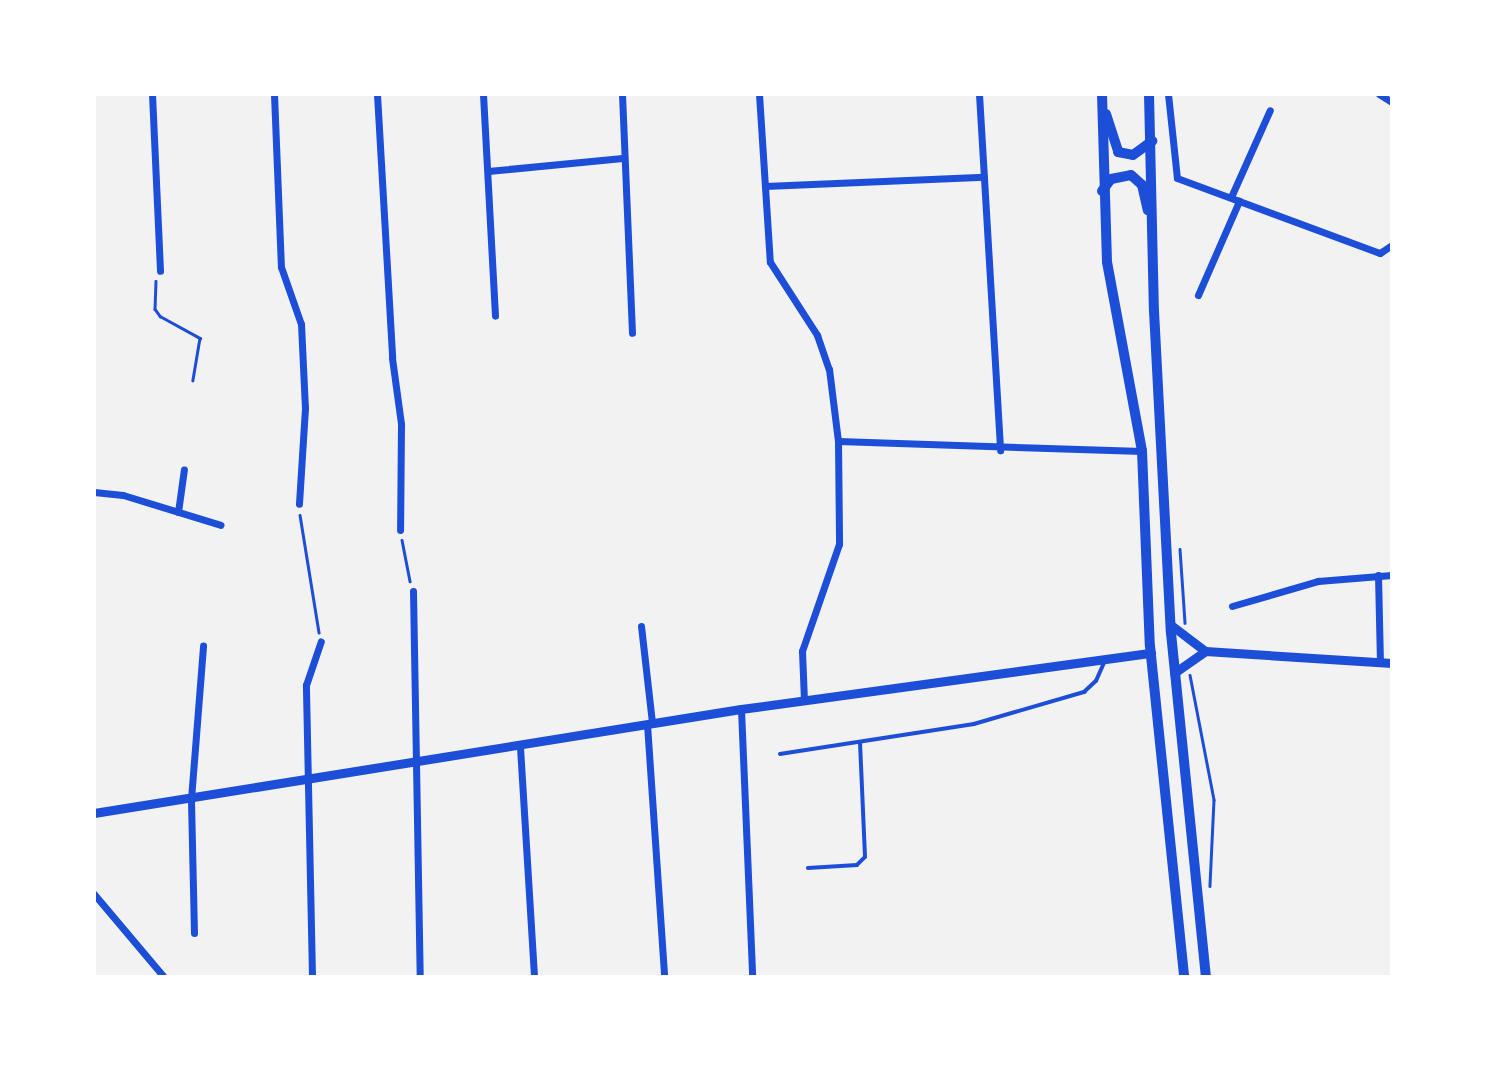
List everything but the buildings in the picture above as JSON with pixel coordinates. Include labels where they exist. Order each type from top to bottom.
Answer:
[{"type":"main road","points":[[1102,94],[1118,152],[1141,152],[1153,141]]},
{"type":"main road","points":[[1102,94],[1101,191],[1107,262],[1142,451],[1151,653],[1184,976]]},
{"type":"main road","points":[[1149,99],[1153,141],[1153,233],[1174,673],[1206,976]]},
{"type":"main road","points":[[1101,191],[1118,175],[1138,179],[1153,233]]},
{"type":"street","points":[[152,94],[160,271]]},
{"type":"street","points":[[274,94],[281,267],[301,324],[305,408],[299,504]]},
{"type":"street","points":[[377,94],[392,359],[401,424],[400,530]]},
{"type":"street","points":[[483,94],[495,316]]},
{"type":"street","points":[[622,94],[622,158],[632,333]]},
{"type":"street","points":[[760,94],[770,262],[817,335],[829,369],[838,441],[839,544],[802,651],[804,700]]},
{"type":"street","points":[[979,94],[1000,450]]},
{"type":"street","points":[[1379,94],[1391,102]]},
{"type":"street","points":[[1149,99],[1168,98],[1176,176],[1385,253],[1391,245]]},
{"type":"street","points":[[1198,295],[1270,110]]},
{"type":"street","points":[[488,171],[622,158]]},
{"type":"street","points":[[765,186],[984,177]]},
{"type":"street","points":[[838,441],[1000,450],[1142,451]]},
{"type":"street","points":[[178,512],[184,469]]},
{"type":"street","points":[[94,492],[123,495],[221,526]]},
{"type":"street","points":[[1378,575],[1380,662]]},
{"type":"street","points":[[1232,606],[1318,581],[1391,575]]},
{"type":"street","points":[[413,591],[420,976]]},
{"type":"street","points":[[1171,625],[1187,641],[1205,651],[1391,663]]},
{"type":"street","points":[[641,626],[650,724],[664,976]]},
{"type":"street","points":[[312,976],[306,685],[321,641]]},
{"type":"street","points":[[194,933],[191,799],[203,645]]},
{"type":"street","points":[[1174,673],[1205,651]]},
{"type":"street","points":[[94,813],[415,764],[741,709],[1151,653]]},
{"type":"street","points":[[741,709],[752,976]]},
{"type":"street","points":[[520,747],[534,976]]},
{"type":"street","points":[[94,894],[163,976]]},
{"type":"lane","points":[[780,754],[974,724],[1084,692],[1096,681],[1106,659]]},
{"type":"lane","points":[[808,868],[857,865],[865,857],[860,743]]},
{"type":"path","points":[[160,271],[154,288],[155,309],[165,320],[200,338],[193,380]]},
{"type":"path","points":[[299,504],[321,641]]},
{"type":"path","points":[[400,530],[413,591]]},
{"type":"path","points":[[1184,611],[1187,641]]},
{"type":"path","points":[[1189,660],[1214,800],[1211,899]]}]
